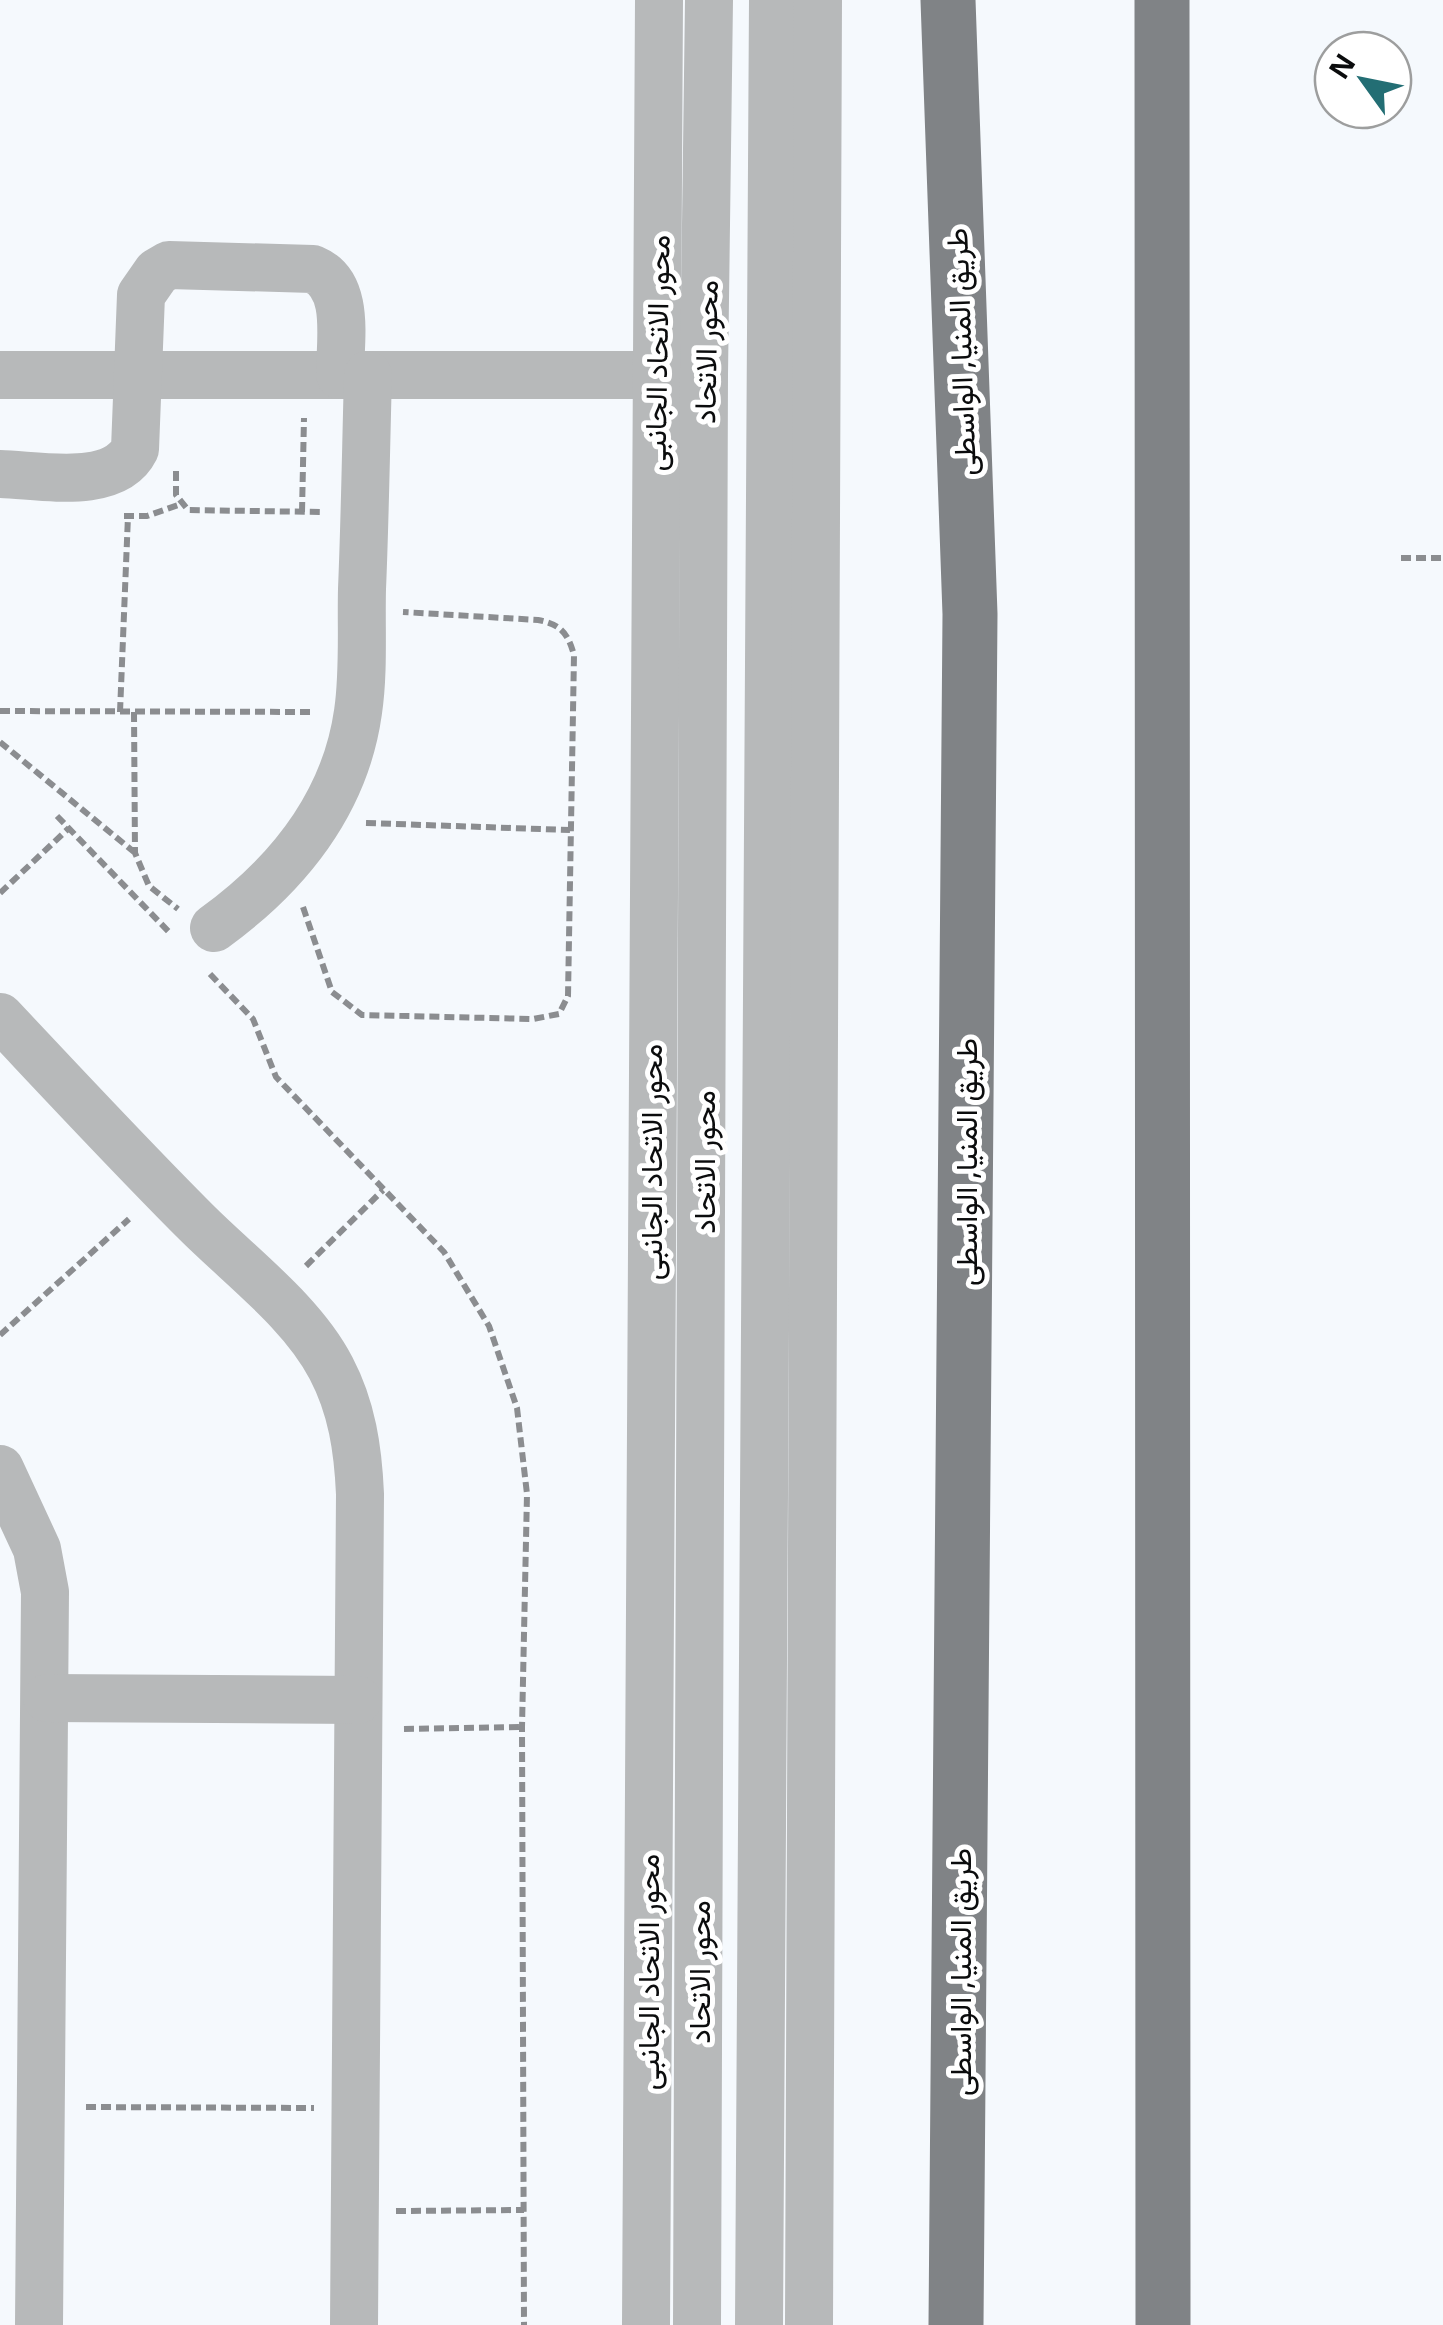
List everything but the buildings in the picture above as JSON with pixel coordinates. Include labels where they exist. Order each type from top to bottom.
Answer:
[{"type":"main road","name":"طريق المنيا, الواسطى","points":[[948,0],[970,614],[956,2325]]},
{"type":"main road","points":[[1162,0],[1163,2325]]},
{"type":"street","name":"محور الاتحاد الجانبى","points":[[646,2325],[659,0]]},
{"type":"street","name":"محور الاتحاد","points":[[697,2325],[704,375],[710,0]]},
{"type":"street","name":"محور الاتحاد","points":[[759,2325],[774,0]]},
{"type":"street","points":[[809,2325],[818,0]]},
{"type":"street","points":[[0,474],[104,475],[117,470],[135,449],[140,296],[157,272],[170,266],[313,269],[326,274],[338,296],[338,375],[365,512],[358,712],[344,768],[318,822],[290,863],[254,898],[195,942]]},
{"type":"street","points":[[0,375],[704,375],[769,352],[816,329]]},
{"type":"street","points":[[0,1016],[162,1189],[304,1330],[330,1366],[348,1406],[358,1450],[354,2325]]},
{"type":"street","points":[[766,1136],[813,1136]]},
{"type":"street","points":[[0,1469],[37,1549],[45,1592],[40,2107],[19,2252],[39,2325]]},
{"type":"street","points":[[46,1698],[358,1715]]},
{"type":"path","points":[[302,512],[338,375]]},
{"type":"path","points":[[176,461],[176,496],[188,510],[365,512]]},
{"type":"path","points":[[120,712],[128,516]]},
{"type":"path","points":[[1401,558],[1443,558]]},
{"type":"path","points":[[290,863],[324,975],[345,1006],[381,1018],[533,1019],[558,1014],[568,996],[574,655],[570,637],[556,624],[538,620],[362,610]]},
{"type":"path","points":[[0,711],[358,712]]},
{"type":"path","points":[[134,712],[135,852],[139,870],[254,1018],[276,1077],[453,1267],[489,1326],[517,1408],[527,1494],[522,1727],[524,2325]]},
{"type":"path","points":[[0,742],[135,852]]},
{"type":"path","points":[[57,816],[195,942]]},
{"type":"path","points":[[318,822],[570,830]]},
{"type":"path","points":[[0,893],[69,828]]},
{"type":"path","points":[[0,1335],[162,1189]]},
{"type":"path","points":[[273,1299],[383,1190]]},
{"type":"path","points":[[358,1715],[522,1727]]},
{"type":"path","points":[[40,2107],[355,2108]]},
{"type":"path","points":[[355,2212],[524,2210]]}]
